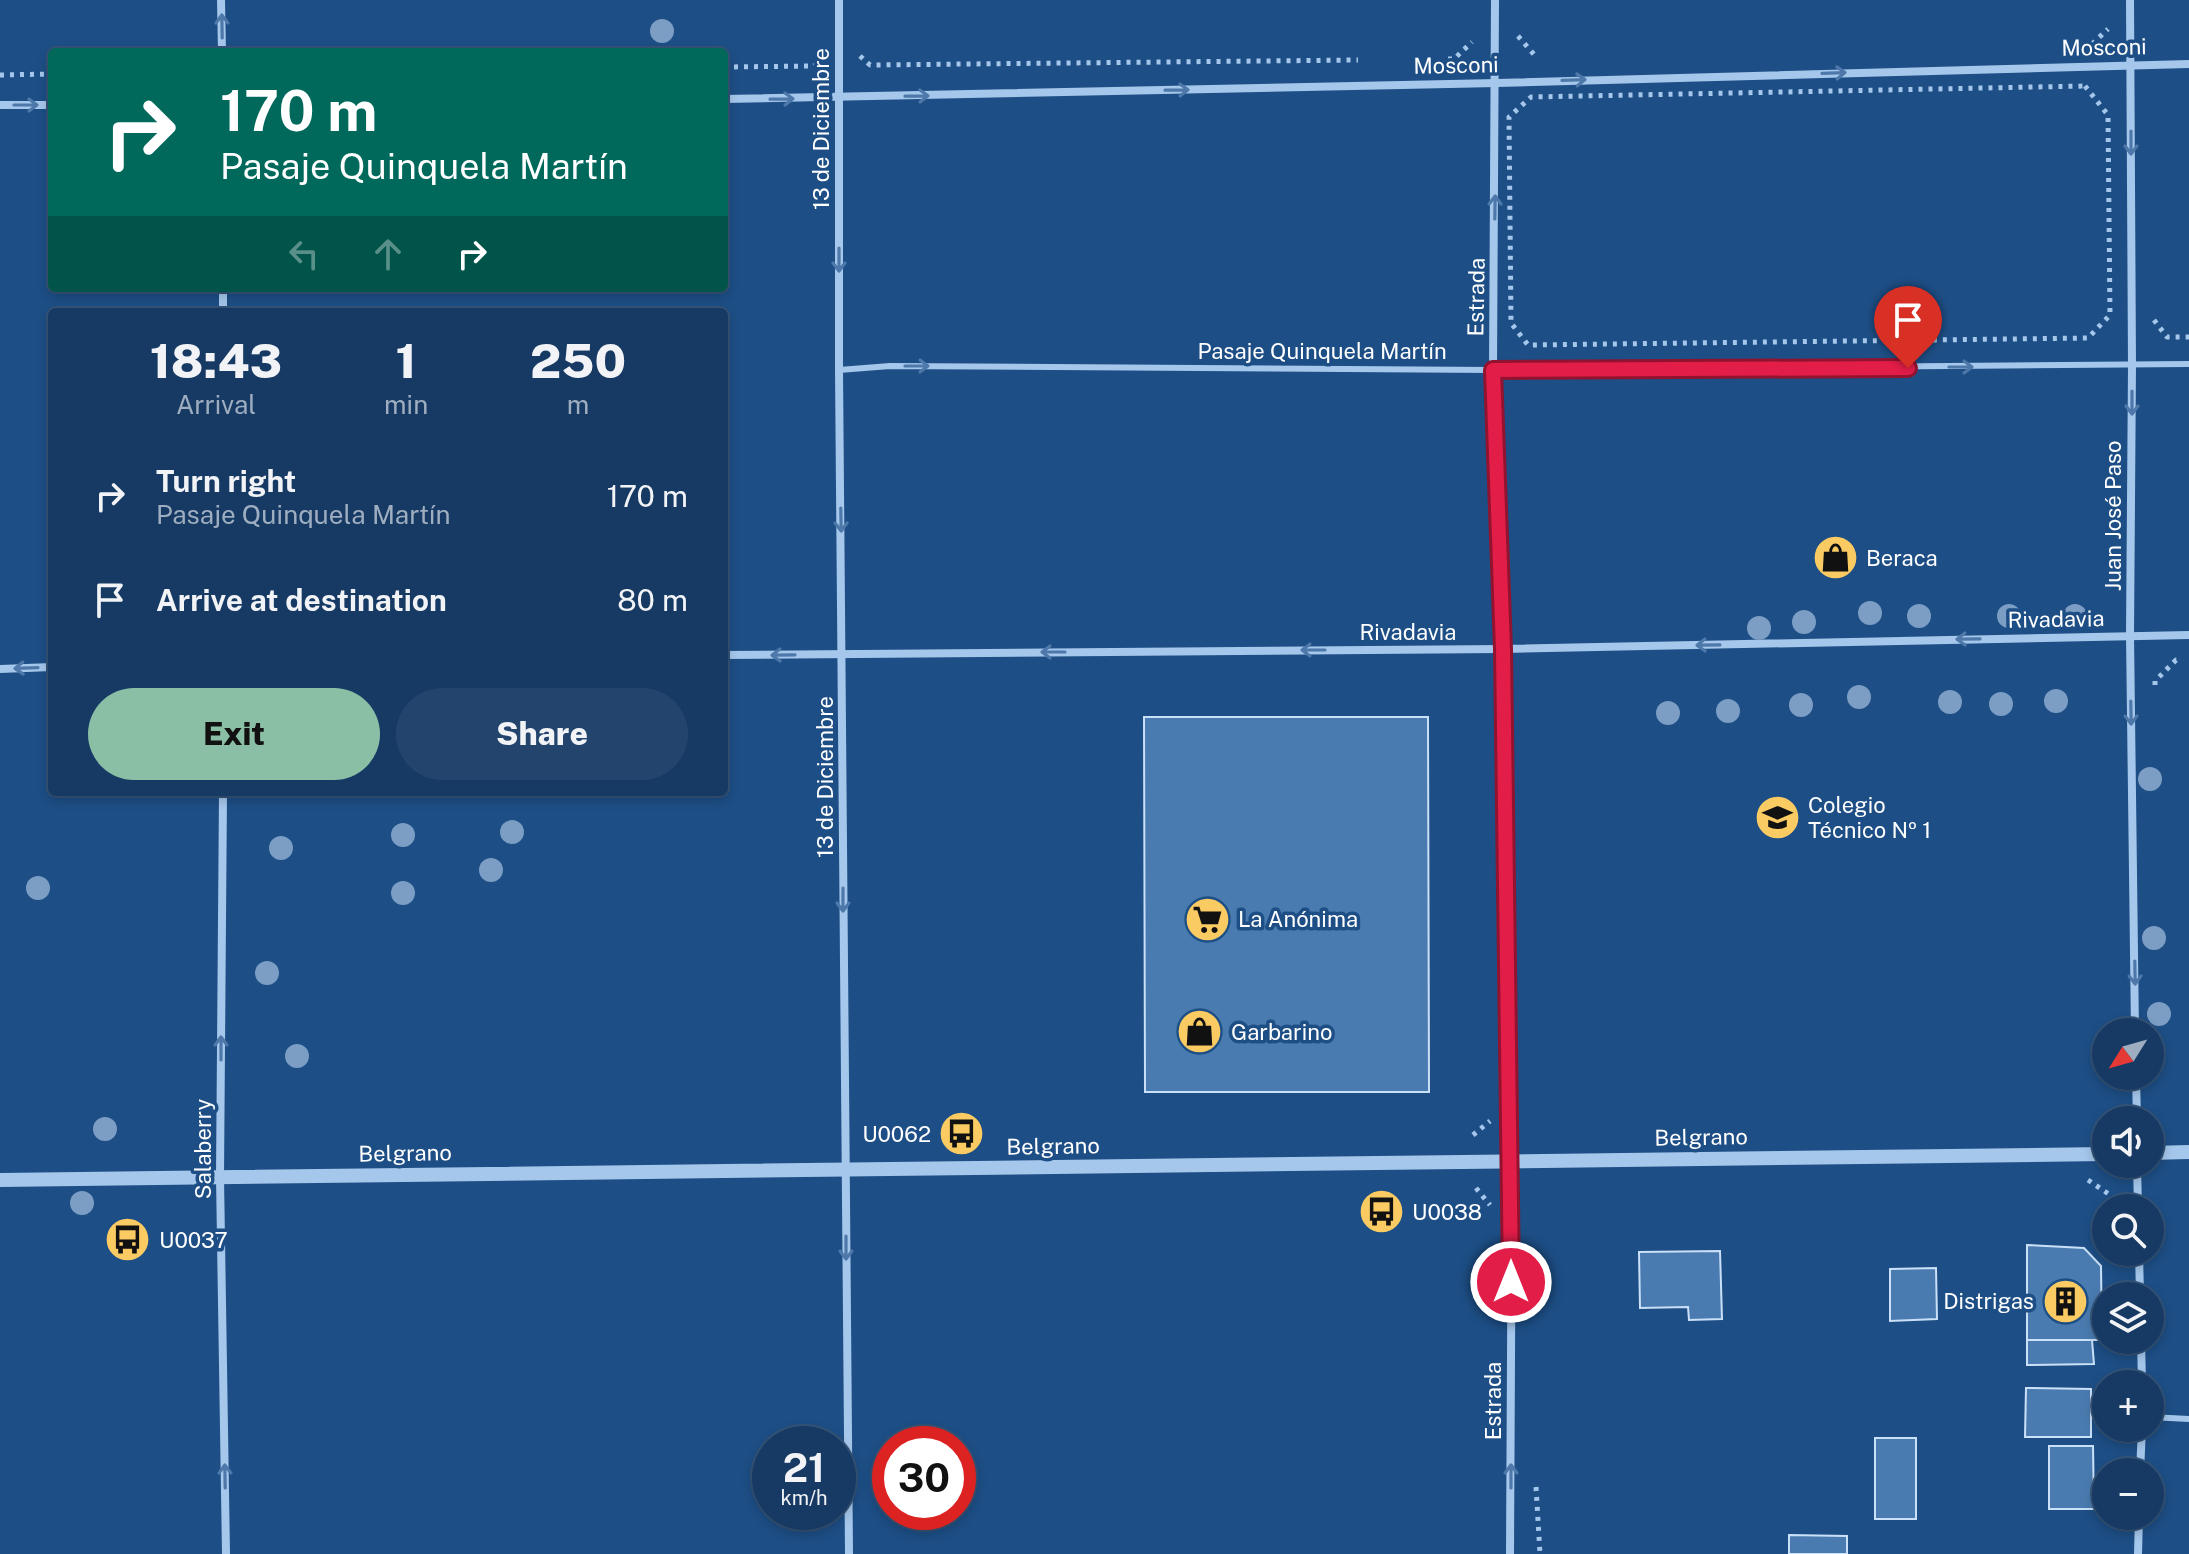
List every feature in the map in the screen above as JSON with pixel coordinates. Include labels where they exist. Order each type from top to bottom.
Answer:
[{"type":"street","points":[[221,0],[222,48]]},
{"type":"street","name":"13 de Diciembre","points":[[839,0],[849,1554]]},
{"type":"street","name":"Estrada","points":[[1495,0],[1497,83],[1493,370],[1503,649],[1512,1161],[1510,1554]]},
{"type":"street","name":"Juan José Paso","points":[[2130,0],[2130,635],[2135,1018]]},
{"type":"street","name":"Mosconi","points":[[728,99],[1497,83],[2189,64]]},
{"type":"street","points":[[0,105],[48,105]]},
{"type":"street","name":"Rivadavia","points":[[728,655],[1503,649],[2189,635]]},
{"type":"street","points":[[0,669],[48,667]]},
{"type":"street","name":"Salaberry","points":[[223,796],[220,1177],[226,1554]]},
{"type":"street","points":[[2164,1153],[2189,1152]]},
{"type":"street","name":"Belgrano","points":[[0,1180],[2092,1154]]},
{"type":"street","points":[[2138,1554],[2139,1530]]},
{"type":"lane","name":"Pasaje Quinquela Martín","points":[[839,370],[890,366],[1493,370],[2189,364]]},
{"type":"lane","points":[[2164,1418],[2189,1419]]},
{"type":"path","points":[[1517,35],[1535,58]]},
{"type":"path","points":[[1438,59],[1454,59],[1474,41]]},
{"type":"path","points":[[870,65],[1359,60]]},
{"type":"path","points":[[728,67],[814,66]]},
{"type":"path","points":[[0,75],[48,74]]},
{"type":"path","points":[[2085,86],[2108,115]]},
{"type":"path","points":[[1511,323],[1528,345],[2088,338],[2110,315]]},
{"type":"path","points":[[2167,337],[2189,337]]},
{"type":"path","points":[[1472,1184],[1497,1215]]},
{"type":"building","points":[[1144,717],[1428,717],[1429,1092],[1145,1092]]},
{"type":"building","name":"Distrigas","points":[[2027,1245],[2084,1248],[2092,1256],[2092,1266],[2101,1266],[2101,1282],[2092,1282],[2092,1340],[2027,1340]]},
{"type":"building","points":[[1720,1251],[1722,1319],[1689,1320],[1688,1307],[1640,1308],[1639,1252]]},
{"type":"building","points":[[1936,1268],[1937,1319],[1890,1321],[1890,1269]]},
{"type":"building","points":[[2027,1340],[2092,1340],[2094,1364],[2027,1365]]},
{"type":"building","points":[[2026,1388],[2091,1389],[2091,1437],[2025,1437]]},
{"type":"building","points":[[1875,1438],[1916,1438],[1916,1519],[1875,1519]]},
{"type":"building","points":[[2049,1446],[2093,1446],[2092,1509],[2049,1509]]},
{"type":"building","points":[[1789,1535],[1847,1536],[1847,1554],[1789,1554]]},
{"type":"place","name":"Beraca","points":[[1835,558]]},
{"type":"place","name":"Colegio Técnico Nº 1","points":[[1777,818]]},
{"type":"place","name":"La Anónima","points":[[1207,919]]},
{"type":"place","name":"Garbarino","points":[[1200,1032]]},
{"type":"place","name":"U0062","points":[[962,1134]]},
{"type":"place","name":"U0038","points":[[1381,1212]]},
{"type":"place","name":"U0037","points":[[128,1240]]},
{"type":"place","name":"Distrigas","points":[[2065,1301]]},
{"type":"route","points":[[1511,1282],[1503,649],[1493,370],[1908,368]]}]
